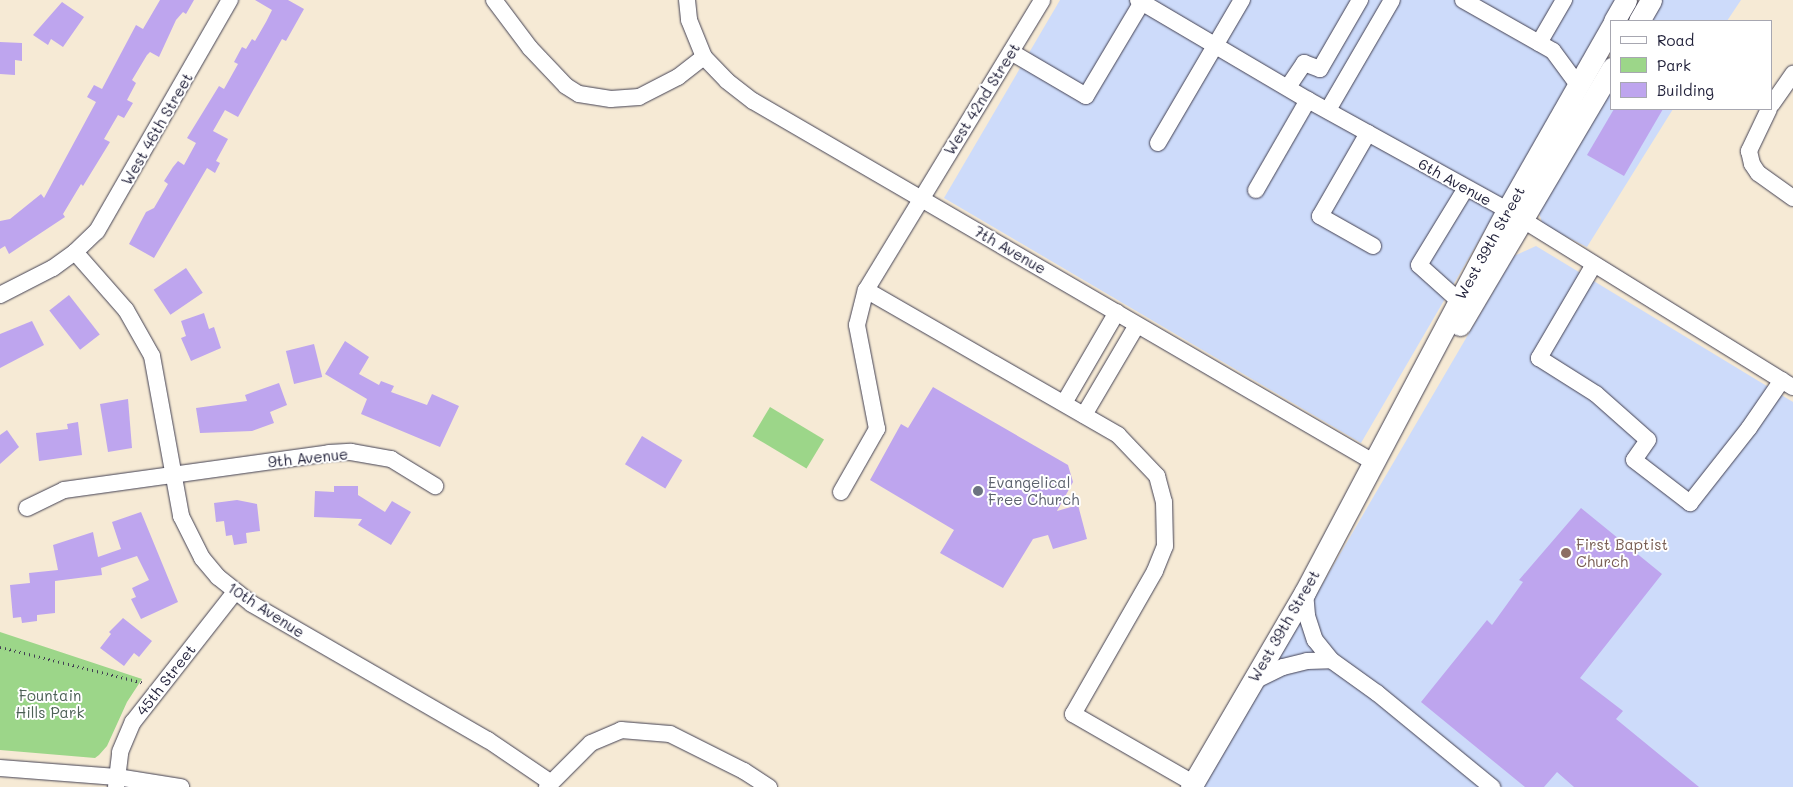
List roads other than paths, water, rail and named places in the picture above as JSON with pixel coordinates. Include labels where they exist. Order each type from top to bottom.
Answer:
[{"type":"main road","points":[[1615,20],[1626,0]]},
{"type":"main road","points":[[1640,20],[1651,0]]},
{"type":"main road","name":"West 39th Street","points":[[1192,785],[1305,592],[1375,463],[1515,216],[1578,85],[1610,29]]},
{"type":"main road","name":"West 39th Street","points":[[1375,463],[1458,300],[1610,71]]},
{"type":"street","name":"West 46th Street","points":[[0,296],[53,268],[76,252],[111,209],[230,0]]},
{"type":"street","points":[[494,0],[530,48],[566,86],[579,94],[611,99],[639,97],[678,77],[704,57]]},
{"type":"street","name":"7th Avenue","points":[[687,0],[689,20],[704,57],[727,81],[753,101],[1375,463]]},
{"type":"street","name":"West 42nd Street","points":[[841,492],[877,429],[857,325],[866,290],[1042,0]]},
{"type":"street","points":[[1158,143],[1242,0]]},
{"type":"street","points":[[1288,87],[1304,63],[1320,68],[1360,0]]},
{"type":"street","points":[[1328,110],[1392,0]]},
{"type":"street","points":[[1463,0],[1553,51],[1578,85]]},
{"type":"street","points":[[1011,52],[1086,96],[1140,1]]},
{"type":"street","name":"6th Avenue","points":[[1140,1],[1308,100],[1515,216],[1787,384]]},
{"type":"street","points":[[1540,43],[1561,1]]},
{"type":"street","points":[[1773,103],[1793,74]]},
{"type":"street","points":[[1256,190],[1308,100]]},
{"type":"street","points":[[1769,110],[1749,151],[1752,164],[1758,174],[1793,198]]},
{"type":"street","points":[[1368,133],[1320,216],[1373,246]]},
{"type":"street","points":[[1458,300],[1419,265],[1466,188]]},
{"type":"street","name":"10th Avenue","points":[[76,252],[126,310],[152,356],[173,475],[189,536],[202,558],[235,592],[488,740],[549,784]]},
{"type":"street","points":[[1594,266],[1539,358],[1596,394],[1648,440],[1634,460],[1690,503],[1749,428],[1787,384]]},
{"type":"street","points":[[866,290],[1118,435],[1157,476],[1164,502],[1165,546],[1155,571],[1073,714],[1192,785]]},
{"type":"street","points":[[1064,403],[1117,312]]},
{"type":"street","points":[[1084,415],[1137,325]]},
{"type":"street","name":"9th Avenue","points":[[27,508],[64,490],[351,452],[391,460],[436,486]]},
{"type":"street","name":"45th Street","points":[[116,782],[120,752],[134,722],[235,592]]},
{"type":"street","points":[[1305,592],[1307,616],[1315,640],[1331,660],[1377,693],[1492,787]]},
{"type":"street","points":[[1252,682],[1282,667],[1307,661],[1331,660]]},
{"type":"street","points":[[549,784],[591,743],[622,730],[670,734],[744,771],[769,787]]},
{"type":"street","points":[[0,768],[116,782],[181,787]]},
{"type":"place","name":"Evangelical Free Church","points":[[978,491]]},
{"type":"place","name":"First Baptist Church","points":[[1566,553]]},
{"type":"park label","name":"Fountain Hills Park","points":[[50,704]]}]
